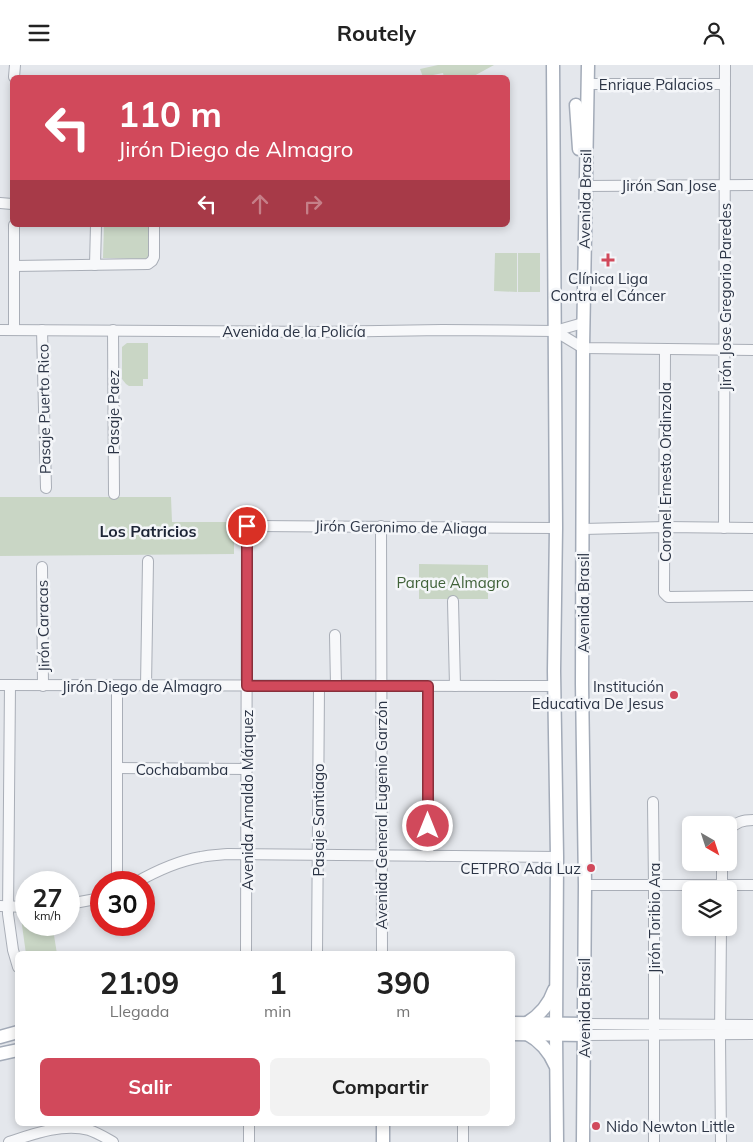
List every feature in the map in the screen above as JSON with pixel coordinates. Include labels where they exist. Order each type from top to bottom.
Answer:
[{"type":"main road","name":"Avenida Brasil","points":[[553,65],[557,1142]]},
{"type":"main road","name":"Avenida Brasil","points":[[584,1142],[583,323],[588,65]]},
{"type":"main road","points":[[576,105],[581,176],[585,186]]},
{"type":"main road","points":[[554,181],[562,131]]},
{"type":"main road","points":[[527,1029],[546,1007],[552,997],[556,983]]},
{"type":"main road","points":[[515,1024],[527,1029],[546,1049],[556,1070]]},
{"type":"main road","points":[[515,1033],[527,1029],[585,1029]]},
{"type":"main road","points":[[0,1037],[15,1033]]},
{"type":"main road","points":[[0,1054],[15,1051]]},
{"type":"main road","points":[[382,1142],[383,1126]]},
{"type":"street","name":"Jirón Jose Gregorio Paredes","points":[[724,528],[725,65]]},
{"type":"street","name":"Enrique Palacios","points":[[588,84],[725,84]]},
{"type":"street","name":"Jirón San Jose","points":[[585,186],[753,185]]},
{"type":"street","points":[[14,227],[14,329]]},
{"type":"street","points":[[94,265],[96,227]]},
{"type":"street","points":[[14,266],[148,264],[154,257],[154,227]]},
{"type":"street","points":[[554,331],[583,323]]},
{"type":"street","name":"Avenida de la Policía","points":[[0,330],[554,331],[583,348]]},
{"type":"street","name":"Pasaje Puerto Rico","points":[[42,330],[46,488]]},
{"type":"street","name":"Pasaje Paez","points":[[113,330],[114,494]]},
{"type":"street","points":[[583,348],[753,350]]},
{"type":"street","name":"Coronel Ernesto Ordinzola","points":[[664,349],[664,593],[668,597],[753,596]]},
{"type":"street","name":"Jirón Geronimo de Aliaga","points":[[247,526],[556,528]]},
{"type":"street","name":"Avenida Arnaldo Márquez","points":[[246,951],[247,526]]},
{"type":"street","name":"Avenida General Eugenio Garzón","points":[[381,526],[382,951]]},
{"type":"street","points":[[583,529],[665,527],[753,528]]},
{"type":"street","points":[[146,686],[148,561]]},
{"type":"street","name":"Jirón Caracas","points":[[42,567],[43,685]]},
{"type":"street","points":[[453,601],[455,686]]},
{"type":"street","points":[[335,635],[336,686]]},
{"type":"street","points":[[5,685],[4,906],[8,914],[15,954]]},
{"type":"street","name":"Jirón Diego de Almagro","points":[[5,685],[554,686]]},
{"type":"street","points":[[117,686],[117,871]]},
{"type":"street","name":"Pasaje Santiago","points":[[317,951],[319,686]]},
{"type":"street","points":[[428,686],[428,855]]},
{"type":"street","name":"Cochabamba","points":[[117,768],[247,769]]},
{"type":"street","name":"Jirón Toribio Ara","points":[[652,802],[654,885],[654,1142]]},
{"type":"street","points":[[738,822],[753,820]]},
{"type":"street","points":[[155,873],[200,857],[246,853],[557,857]]},
{"type":"street","points":[[585,885],[682,886]]},
{"type":"street","points":[[737,887],[753,885]]},
{"type":"street","points":[[721,936],[722,1142]]},
{"type":"street","points":[[585,1029],[720,1029],[753,1025]]},
{"type":"street","points":[[720,1029],[753,1034]]},
{"type":"street","points":[[249,1126],[249,1142]]},
{"type":"street","points":[[463,1126],[463,1142]]},
{"type":"street","points":[[9,1142],[48,1131],[69,1128],[88,1130],[114,1142]]},
{"type":"green space","points":[[438,65],[494,65],[476,75],[444,75],[443,73],[422,75],[420,69]]},
{"type":"green space","points":[[104,227],[150,227],[149,259],[103,258]]},
{"type":"green space","points":[[495,253],[517,253],[517,292],[494,291]]},
{"type":"green space","points":[[518,253],[540,253],[540,292],[518,292]]},
{"type":"green space","points":[[127,343],[148,343],[148,379],[143,379],[143,386],[129,386],[122,379],[122,347]]},
{"type":"green space","points":[[0,497],[171,497],[172,522],[234,522],[234,554],[0,556]]},
{"type":"green space","name":"Parque Almagro","points":[[419,564],[488,565],[488,599],[419,599]]},
{"type":"green space","points":[[24,936],[54,936],[57,951],[26,951]]},
{"type":"place","name":"Clínica Liga Contra el Cáncer","points":[[608,260]]},
{"type":"place","name":"Institución Educativa De Jesus","points":[[674,695]]},
{"type":"place","name":"CETPRO Ada Luz","points":[[591,868]]},
{"type":"place","name":"Nido Newton Little","points":[[596,1126]]},
{"type":"district","name":"Los Patricios","points":[[148,531]]},
{"type":"route","points":[[247,526],[247,686],[428,686],[428,826]]}]
